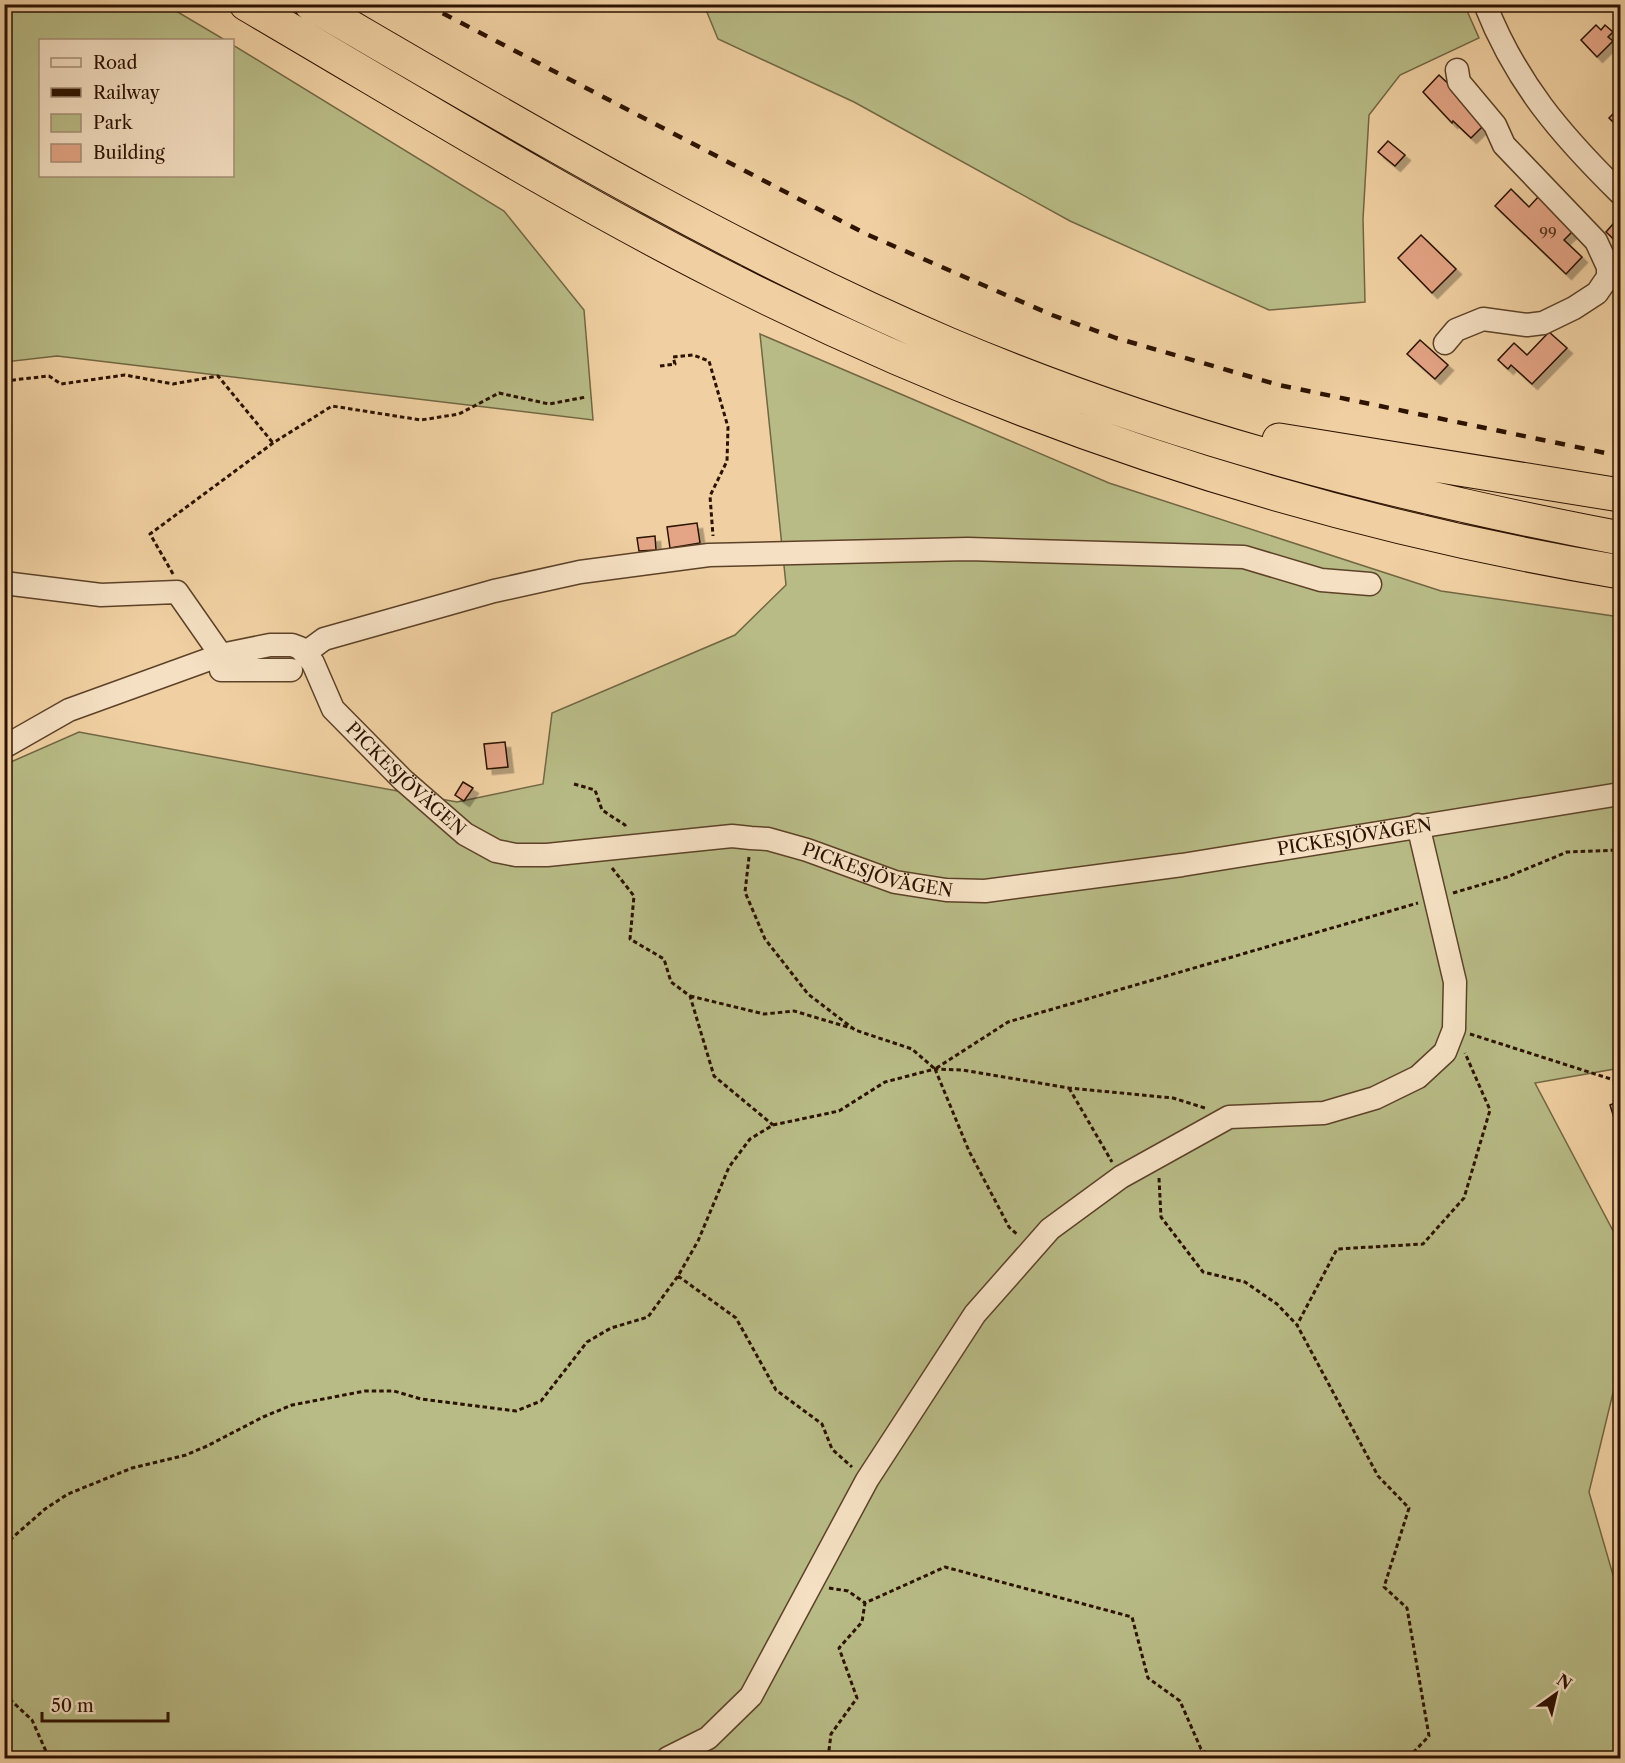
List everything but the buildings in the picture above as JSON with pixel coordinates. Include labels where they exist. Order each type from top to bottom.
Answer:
[{"type":"highway","points":[[246,4],[519,164],[714,272],[815,321],[938,375],[1077,430],[1214,477],[1414,531],[1545,559],[1620,572]]},
{"type":"highway","points":[[311,4],[726,240],[939,339],[1086,398],[1221,443],[1324,473],[1419,497],[1620,538]]},
{"type":"highway","points":[[1030,376],[1290,443],[1620,495]]},
{"type":"street","points":[[1485,4],[1497,36],[1536,102],[1620,193]]},
{"type":"street","points":[[1445,343],[1456,330],[1483,319],[1527,325],[1543,323],[1605,294],[1608,277],[1608,267],[1596,241],[1504,145],[1495,125],[1458,82],[1457,70]]},
{"type":"street","points":[[4,747],[69,710],[247,648],[292,645],[298,661],[324,639],[494,591],[580,572],[709,555],[968,549],[1244,557],[1321,580],[1370,584]]},
{"type":"street","points":[[4,583],[100,595],[177,592],[221,656]]},
{"type":"street","name":"PICKESJÖVÄGEN","points":[[298,661],[333,709],[403,780],[465,834],[496,851],[516,855],[547,855],[732,836],[768,839],[807,850],[895,882],[946,890],[985,891],[1182,865],[1620,794]]},
{"type":"street","points":[[668,1758],[708,1738],[752,1696],[867,1480],[975,1314],[1050,1229],[1121,1177],[1229,1117],[1324,1113],[1375,1098],[1418,1077],[1445,1052],[1454,1029],[1455,982],[1418,825]]},
{"type":"path","points":[[660,366],[675,364],[673,357],[693,355],[709,362],[728,427],[727,461],[710,496],[713,545],[709,555]]},
{"type":"path","points":[[4,381],[49,376],[61,384],[125,375],[173,384],[218,376],[273,443]]},
{"type":"path","points":[[177,592],[176,579],[150,534],[273,443],[332,406],[421,420],[459,414],[499,393],[549,404],[586,397]]},
{"type":"path","points":[[574,784],[595,790],[602,810],[625,825],[629,845]]},
{"type":"path","points":[[751,838],[745,892],[765,939],[808,994],[855,1029]]},
{"type":"path","points":[[598,849],[634,896],[630,939],[664,959],[671,982],[690,996],[764,1014],[794,1011],[855,1029],[912,1049],[934,1069],[969,1151],[1009,1227],[1033,1248]]},
{"type":"path","points":[[934,1069],[1008,1022],[1507,877],[1567,852],[1620,850]]},
{"type":"path","points":[[690,996],[714,1076],[773,1125]]},
{"type":"path","points":[[1454,1029],[1620,1082]]},
{"type":"path","points":[[1297,1325],[1337,1249],[1424,1244],[1464,1198],[1490,1110],[1454,1029]]},
{"type":"path","points":[[4,1545],[45,1509],[68,1494],[132,1468],[197,1450],[292,1405],[364,1391],[394,1391],[421,1399],[516,1411],[541,1401],[587,1342],[611,1328],[648,1317],[678,1276],[698,1241],[729,1167],[750,1139],[773,1125],[839,1111],[885,1082],[934,1069],[963,1070],[1069,1088],[1173,1098],[1229,1117]]},
{"type":"path","points":[[1069,1088],[1121,1177]]},
{"type":"path","points":[[1149,1162],[1159,1173],[1161,1217],[1203,1272],[1245,1282],[1277,1304],[1297,1325],[1378,1476],[1409,1508],[1384,1587],[1407,1608],[1429,1736],[1408,1758]]},
{"type":"path","points":[[678,1276],[736,1318],[776,1390],[822,1424],[832,1449],[867,1480]]},
{"type":"path","points":[[865,1603],[945,1567],[1132,1617],[1148,1678],[1180,1701],[1201,1749],[1213,1758]]},
{"type":"path","points":[[812,1586],[848,1591],[865,1603]]},
{"type":"path","points":[[828,1758],[831,1734],[856,1698],[839,1648],[862,1622],[865,1603]]},
{"type":"path","points":[[4,1694],[32,1720],[49,1758]]},
{"type":"path","points":[[1322,1758],[1336,1753],[1347,1758]]},
{"type":"green space","points":[[1464,4],[1479,38],[1400,75],[1369,115],[1363,219],[1365,302],[1269,310],[1070,221],[854,102],[718,39],[704,5]]},
{"type":"green space","points":[[4,5],[166,5],[223,39],[39,39],[39,177],[234,177],[234,46],[504,211],[584,310],[593,420],[57,356],[5,362]]},
{"type":"green space","points":[[760,334],[1109,483],[1441,591],[1620,617],[1620,1068],[1535,1083],[1620,1244],[1620,1364],[1589,1492],[1620,1599],[1620,1758],[5,1758],[4,765],[79,732],[457,802],[543,784],[552,713],[735,635],[786,585]]},
{"type":"railway","points":[[425,4],[866,234],[1052,315],[1116,338],[1279,385],[1620,456]]}]
